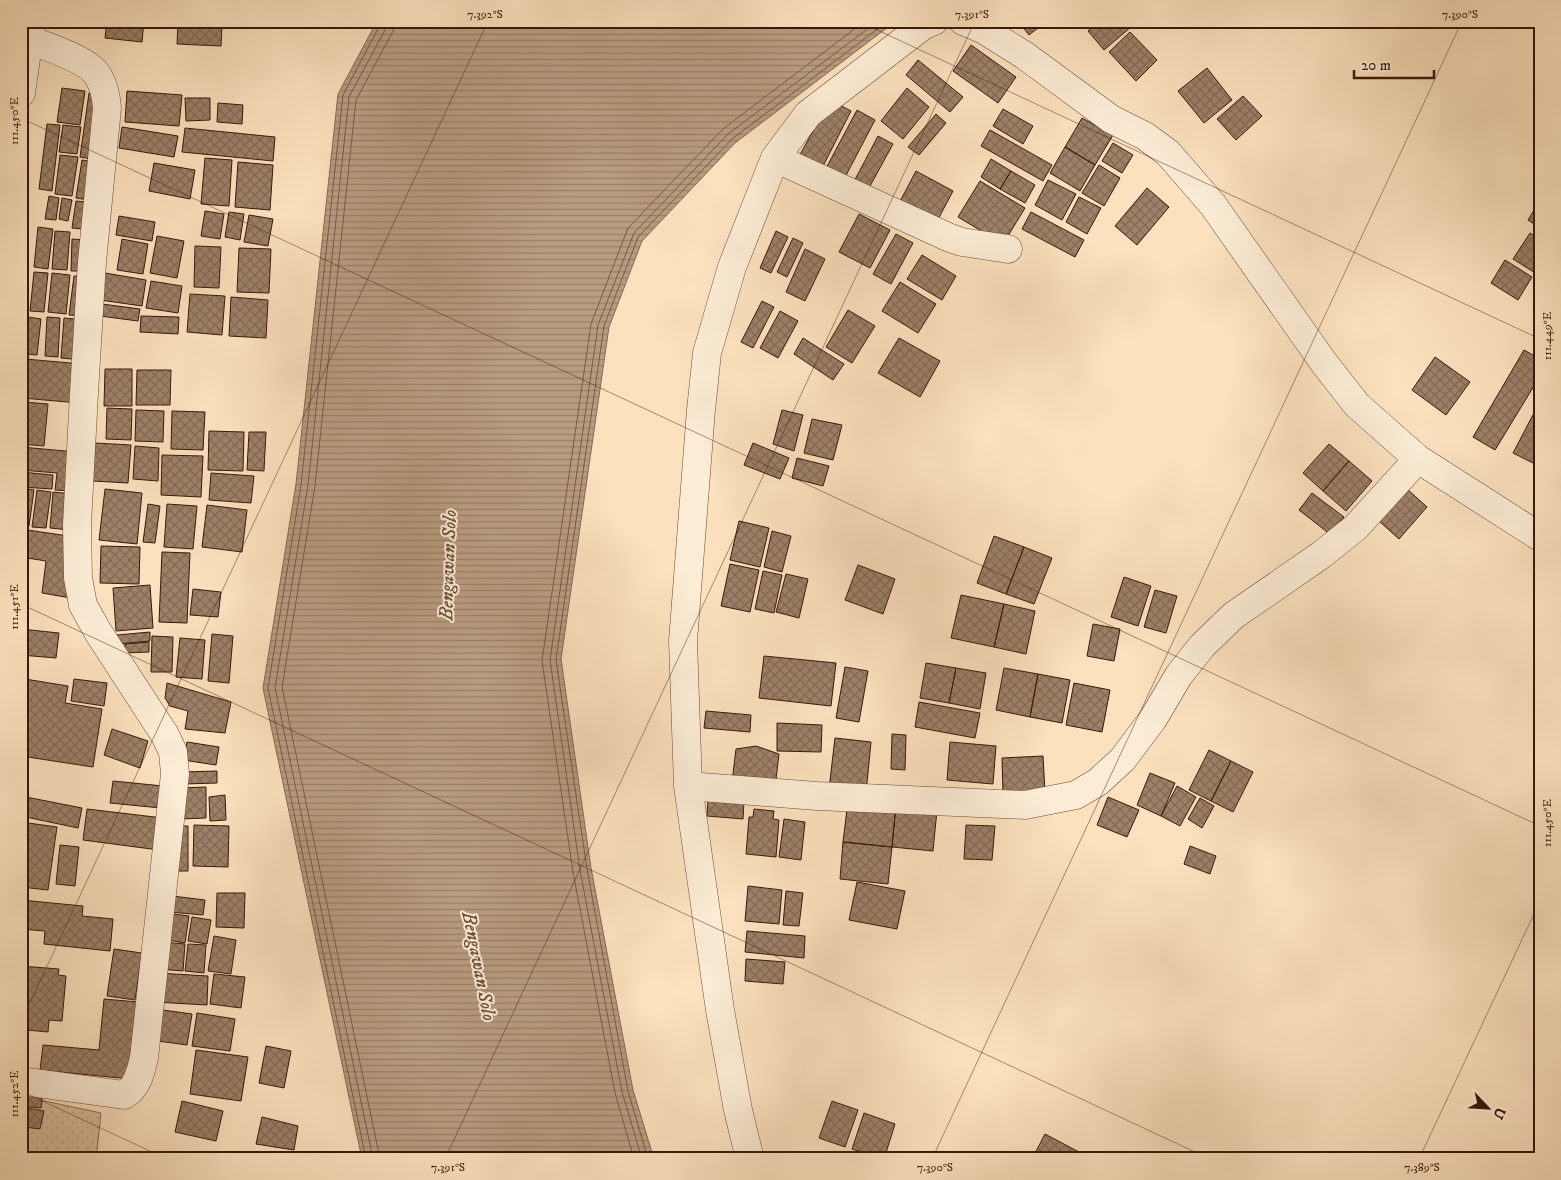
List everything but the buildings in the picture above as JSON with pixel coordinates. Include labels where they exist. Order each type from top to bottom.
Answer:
[{"type":"street","points":[[750,1159],[738,1110],[720,1010],[688,786],[683,641],[707,354],[732,267],[775,158],[808,114],[924,25],[934,21]]},
{"type":"street","points":[[962,21],[984,30],[1024,55],[1111,119],[1144,136],[1168,153],[1213,205],[1318,355],[1357,405],[1418,459],[1540,537]]},
{"type":"street","points":[[21,93],[30,30],[92,68],[99,78],[106,96],[107,108],[92,262],[84,392],[77,525],[78,578],[83,605],[98,632],[165,735],[173,752],[175,774],[144,1058],[140,1075],[129,1093],[124,1095],[21,1081]]},
{"type":"street","points":[[775,158],[950,238],[962,242],[1008,249]]},
{"type":"street","points":[[688,786],[817,796],[1025,804],[1076,795],[1098,782],[1123,759],[1153,719],[1179,675],[1202,646],[1233,616],[1355,528],[1418,459]]},
{"type":"shaded area","points":[[21,1096],[101,1113],[96,1159],[21,1159]]},
{"type":"water","name":"Bengawan Solo","points":[[377,21],[896,21],[735,143],[642,241],[609,327],[561,659],[591,868],[633,1090],[654,1159],[362,1159],[263,688],[296,484],[338,94]]}]
